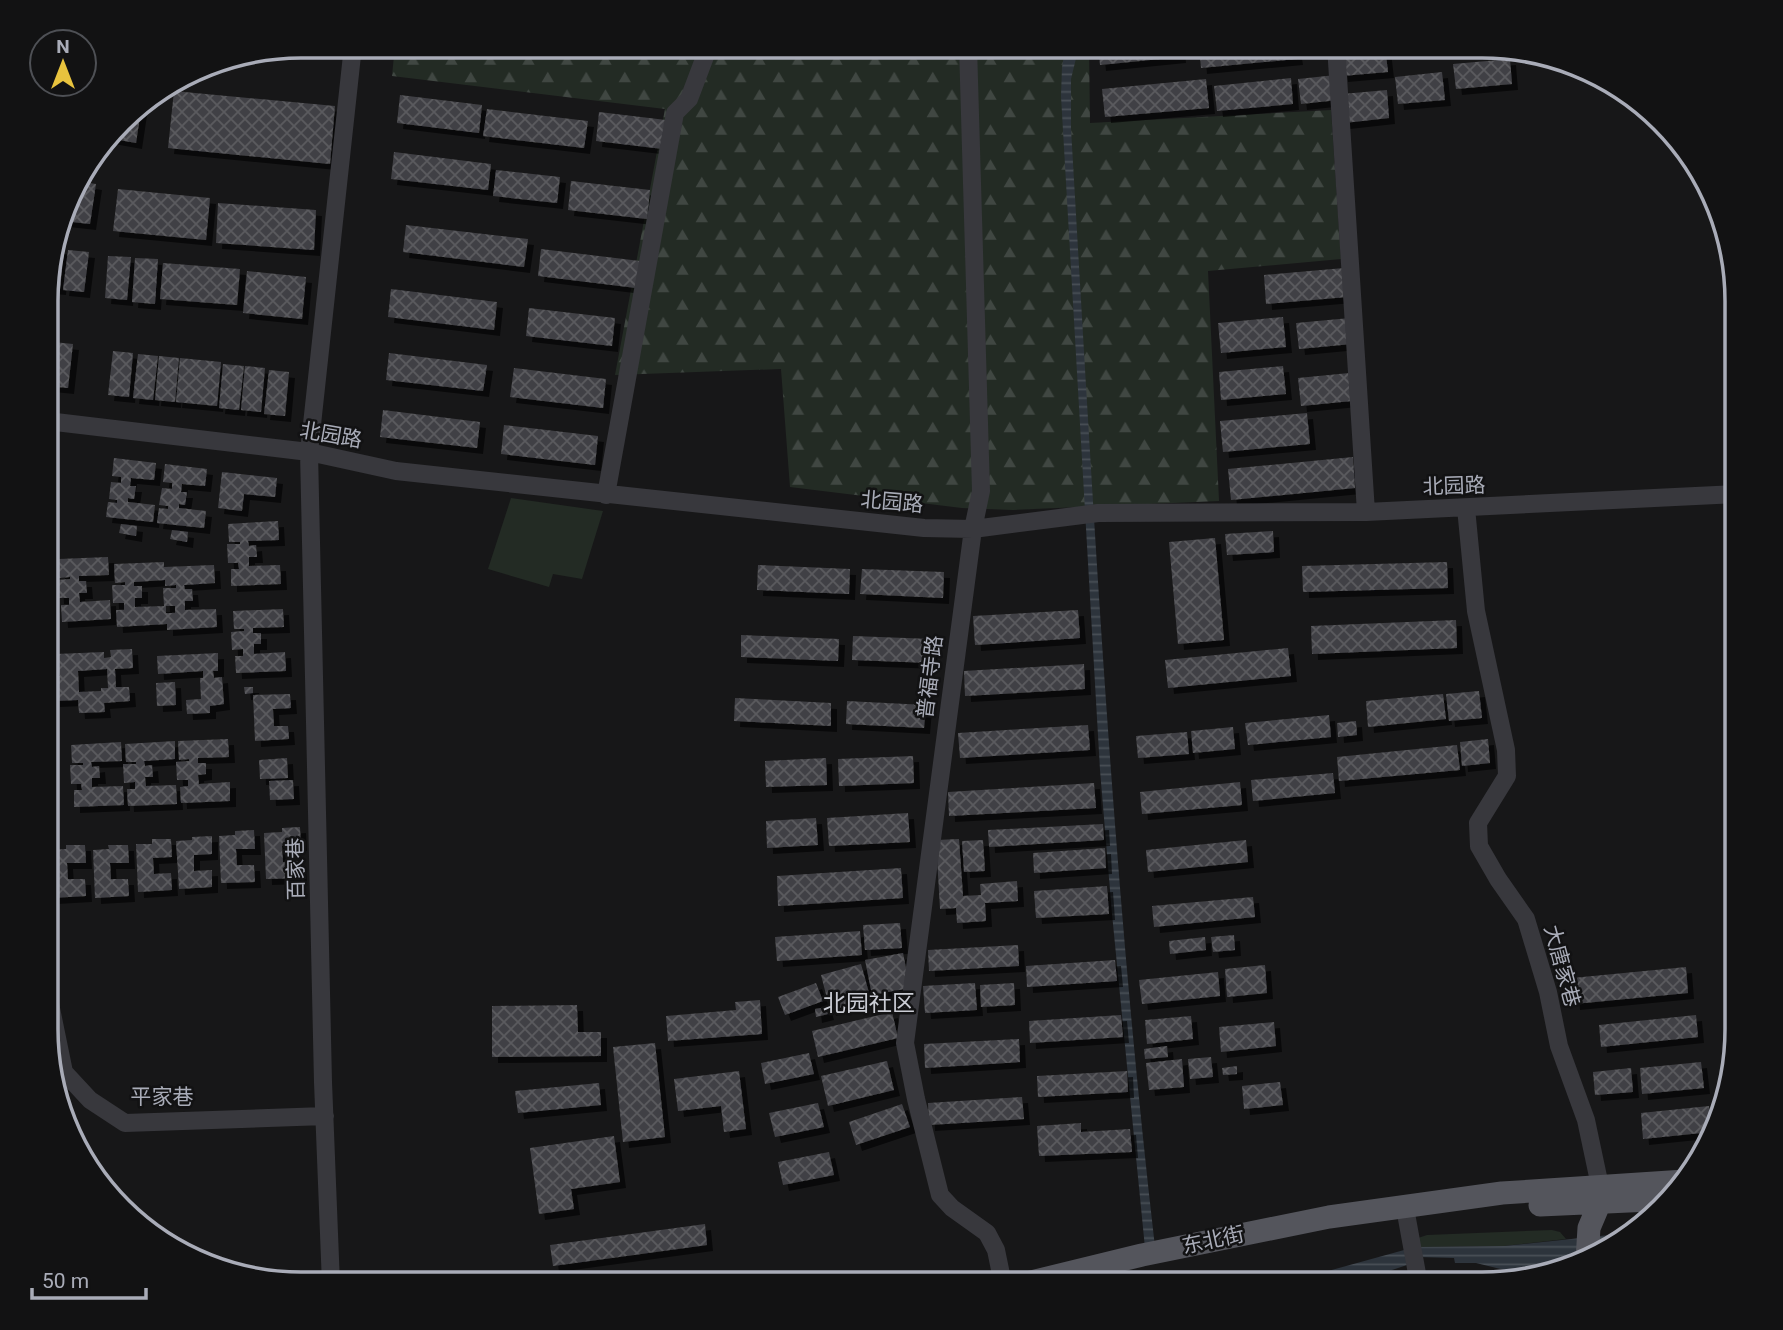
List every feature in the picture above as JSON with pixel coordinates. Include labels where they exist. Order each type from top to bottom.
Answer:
[{"type":"main road","name":"东北街","points":[[1072,1272],[1328,1217],[1405,1208],[1600,1194],[1670,1183]]},
{"type":"main road","name":"东北街","points":[[1600,1194],[1657,1198]]},
{"type":"main road","points":[[1588,1248],[1589,1228],[1600,1194]]},
{"type":"street","name":"百家巷","points":[[330,1272],[324,1116],[309,452],[353,58]]},
{"type":"street","points":[[606,495],[675,113],[689,99],[704,58]]},
{"type":"street","name":"普福寺路","points":[[968,58],[981,491],[973,529],[905,1043],[940,1195],[952,1208],[987,1233],[996,1250],[1001,1272]]},
{"type":"street","points":[[1337,58],[1366,512]]},
{"type":"street","name":"北园路","points":[[58,422],[309,452],[396,471],[891,526],[973,529],[1090,513],[1366,512],[1725,495]]},
{"type":"street","name":"大唐家巷","points":[[1466,509],[1476,611],[1506,750],[1507,776],[1478,823],[1479,846],[1526,919],[1548,992],[1559,1046],[1586,1120],[1600,1194]]},
{"type":"street","name":"平家巷","points":[[58,1043],[64,1072],[90,1100],[125,1123],[324,1116]]},
{"type":"street","points":[[1405,1208],[1412,1245],[1413,1272]]},
{"type":"green space","points":[[394,58],[1089,58],[1090,123],[1331,110],[1341,259],[1208,271],[1219,501],[1013,510],[962,508],[790,487],[781,369],[615,375],[665,109],[392,76]]},
{"type":"green space","points":[[511,498],[603,511],[582,579],[553,574],[549,587],[488,569]]},
{"type":"green space","points":[[1552,1230],[1560,1232],[1566,1239],[1504,1246],[1417,1247],[1418,1238],[1427,1235]]},
{"type":"shaded area","points":[[1064,58],[1076,58],[1071,79],[1071,129],[1096,549],[1115,829],[1155,1247],[1145,1248],[1100,770],[1061,96]]},
{"type":"shaded area","points":[[1612,1235],[1575,1254],[1530,1268],[1508,1271],[1476,1263],[1455,1263],[1454,1258],[1418,1257],[1410,1264],[1386,1272],[1324,1272],[1415,1247],[1504,1246]]},
{"type":"building","points":[[1099,58],[1170,58],[1100,65]]},
{"type":"building","points":[[1200,58],[1297,59],[1201,68]]},
{"type":"building","points":[[1340,58],[1386,58],[1388,72],[1342,76]]},
{"type":"building","points":[[1510,60],[1512,84],[1456,89],[1453,64]]},
{"type":"building","points":[[1442,72],[1445,100],[1398,104],[1395,77]]},
{"type":"building","points":[[1336,75],[1338,100],[1301,104],[1298,79]]},
{"type":"building","points":[[1291,78],[1293,104],[1217,111],[1214,86]]},
{"type":"building","points":[[1206,79],[1209,108],[1105,117],[1102,89]]},
{"type":"building","points":[[1387,90],[1389,118],[1344,123],[1342,94]]},
{"type":"building","points":[[177,91],[335,106],[330,164],[168,148],[174,94]]},
{"type":"building","points":[[400,95],[482,105],[479,133],[397,123]]},
{"type":"building","points":[[487,109],[588,121],[584,148],[483,136]]},
{"type":"building","points":[[599,112],[666,120],[663,149],[596,141]]},
{"type":"building","points":[[140,118],[136,143],[118,140]]},
{"type":"building","points":[[394,152],[491,164],[488,190],[391,179]]},
{"type":"building","points":[[496,170],[560,177],[557,203],[493,196]]},
{"type":"building","points":[[571,181],[650,190],[647,219],[568,210]]},
{"type":"building","points":[[88,183],[96,184],[90,224],[71,222]]},
{"type":"building","points":[[118,189],[210,198],[206,240],[113,231]]},
{"type":"building","points":[[218,203],[316,210],[314,250],[216,243]]},
{"type":"building","points":[[406,225],[528,239],[524,267],[403,252]]},
{"type":"building","points":[[63,249],[64,249],[60,289],[60,269]]},
{"type":"building","points":[[541,249],[640,261],[636,288],[538,276]]},
{"type":"building","points":[[68,250],[89,252],[84,292],[63,290]]},
{"type":"building","points":[[108,256],[131,257],[127,300],[105,298]]},
{"type":"building","points":[[135,258],[158,259],[155,304],[132,302]]},
{"type":"building","points":[[163,263],[240,269],[237,305],[160,299]]},
{"type":"building","points":[[1344,268],[1347,297],[1266,304],[1264,275]]},
{"type":"building","points":[[247,271],[306,277],[302,319],[243,313]]},
{"type":"building","points":[[391,289],[497,302],[494,330],[388,317]]},
{"type":"building","points":[[529,308],[615,318],[612,346],[526,336]]},
{"type":"building","points":[[1283,317],[1286,347],[1221,353],[1218,323]]},
{"type":"building","points":[[1350,318],[1352,344],[1299,349],[1296,323]]},
{"type":"building","points":[[58,342],[73,344],[68,388],[58,387]]},
{"type":"building","points":[[113,351],[133,353],[129,397],[108,395]]},
{"type":"building","points":[[389,353],[487,365],[483,391],[386,380]]},
{"type":"building","points":[[138,354],[158,356],[153,400],[133,398]]},
{"type":"building","points":[[159,356],[179,358],[175,402],[155,400]]},
{"type":"building","points":[[180,358],[221,362],[217,406],[176,402]]},
{"type":"building","points":[[223,364],[244,366],[239,410],[219,408]]},
{"type":"building","points":[[245,366],[265,368],[261,412],[241,410]]},
{"type":"building","points":[[1283,366],[1286,394],[1221,400],[1219,372]]},
{"type":"building","points":[[514,368],[606,379],[603,408],[510,397]]},
{"type":"building","points":[[269,370],[289,372],[285,416],[264,414]]},
{"type":"building","points":[[1349,373],[1352,401],[1301,406],[1298,378]]},
{"type":"building","points":[[383,410],[480,422],[477,448],[380,437]]},
{"type":"building","points":[[1307,413],[1310,444],[1223,452],[1220,421]]},
{"type":"building","points":[[504,425],[598,436],[595,465],[501,454]]},
{"type":"building","points":[[1353,457],[1355,488],[1231,500],[1228,469]]},
{"type":"building","points":[[114,458],[156,463],[154,480],[131,478],[130,486],[136,486],[134,499],[128,498],[128,502],[155,505],[153,522],[106,517],[108,502],[117,503],[117,500],[109,499],[111,482],[121,483],[121,477],[112,476]]},
{"type":"building","points":[[165,464],[207,469],[205,486],[182,484],[181,492],[187,492],[185,505],[179,504],[179,508],[206,511],[204,528],[157,523],[159,508],[168,509],[168,506],[159,505],[162,488],[172,489],[172,483],[163,482]]},
{"type":"building","points":[[222,472],[277,478],[275,497],[244,494],[242,511],[218,508]]},
{"type":"building","points":[[278,521],[279,540],[248,541],[249,546],[256,545],[257,557],[249,557],[249,566],[280,565],[281,584],[231,586],[231,569],[239,569],[238,563],[228,563],[227,544],[240,542],[229,542],[228,524]]},
{"type":"building","points":[[121,524],[137,526],[136,536],[119,533]]},
{"type":"building","points":[[172,530],[188,532],[187,542],[170,539]]},
{"type":"building","points":[[1273,531],[1274,552],[1227,555],[1225,534]]},
{"type":"building","points":[[1215,538],[1224,640],[1178,644],[1169,542]]},
{"type":"building","points":[[108,557],[109,575],[79,576],[79,581],[86,581],[87,593],[79,593],[80,602],[110,600],[111,619],[62,622],[61,605],[69,605],[69,598],[58,598],[58,580],[70,577],[59,578],[59,559]]},
{"type":"building","points":[[164,562],[164,567],[214,565],[215,583],[184,585],[185,589],[192,589],[193,601],[185,601],[185,610],[216,609],[217,627],[167,630],[167,624],[117,627],[116,610],[124,610],[124,603],[113,603],[112,585],[125,585],[125,582],[115,583],[114,564]],"holes":[[[165,580],[165,586],[176,585],[176,588],[163,588],[164,606],[135,607],[135,598],[142,598],[142,586],[134,586],[134,582]],[[166,606],[175,606],[175,613],[166,613]]]},
{"type":"building","points":[[1447,562],[1448,588],[1303,592],[1302,566]]},
{"type":"building","points":[[758,565],[850,569],[849,594],[757,590]]},
{"type":"building","points":[[862,569],[944,572],[943,598],[860,594]]},
{"type":"building","points":[[283,609],[284,627],[253,628],[253,633],[261,633],[261,644],[254,644],[254,654],[285,652],[286,671],[236,673],[235,656],[243,656],[243,649],[232,650],[231,632],[244,629],[234,629],[233,611]]},
{"type":"building","points":[[1078,610],[1080,638],[975,645],[973,616]]},
{"type":"building","points":[[1456,620],[1457,648],[1312,654],[1311,626]]},
{"type":"building","points":[[741,635],[839,639],[838,661],[741,657]]},
{"type":"building","points":[[853,636],[932,639],[931,663],[852,660]]},
{"type":"building","points":[[1288,648],[1291,676],[1168,688],[1165,660]]},
{"type":"building","points":[[132,649],[133,668],[115,669],[116,687],[129,687],[130,701],[104,703],[105,712],[79,713],[78,700],[58,701],[58,654],[104,652],[104,658],[111,657],[110,650]],"holes":[[[107,669],[108,688],[101,688],[101,691],[79,692],[78,671]]]},
{"type":"building","points":[[218,653],[218,671],[213,671],[214,678],[222,677],[224,704],[210,706],[210,713],[187,714],[186,700],[201,699],[200,678],[203,678],[203,671],[158,674],[157,656]]},
{"type":"building","points":[[1084,664],[1085,689],[965,696],[964,671]]},
{"type":"building","points":[[175,682],[176,705],[157,706],[156,683]]},
{"type":"building","points":[[244,687],[253,687],[253,693],[245,694]]},
{"type":"building","points":[[1479,691],[1482,718],[1449,721],[1446,694]]},
{"type":"building","points":[[290,694],[291,708],[273,709],[274,726],[288,726],[289,739],[255,741],[253,695]]},
{"type":"building","points":[[1443,694],[1446,719],[1368,727],[1366,701]]},
{"type":"building","points":[[735,698],[831,703],[831,726],[734,721]]},
{"type":"building","points":[[847,701],[926,705],[924,728],[846,724]]},
{"type":"building","points":[[1329,715],[1331,737],[1248,745],[1245,723]]},
{"type":"building","points":[[1356,721],[1357,735],[1338,737],[1337,723]]},
{"type":"building","points":[[1088,725],[1090,750],[960,758],[958,733]]},
{"type":"building","points":[[1233,727],[1235,749],[1193,753],[1191,731]]},
{"type":"building","points":[[1187,732],[1189,754],[1138,758],[1136,736]]},
{"type":"building","points":[[228,739],[229,757],[198,758],[198,763],[206,763],[206,774],[198,775],[199,784],[230,782],[230,801],[181,803],[180,787],[188,786],[188,780],[177,780],[176,762],[189,759],[179,760],[178,741]]},
{"type":"building","points":[[1488,739],[1490,763],[1462,766],[1460,742]]},
{"type":"building","points":[[175,741],[175,759],[144,761],[145,766],[152,765],[153,777],[145,777],[146,786],[176,785],[177,804],[128,806],[127,789],[135,789],[135,782],[124,783],[123,764],[136,762],[126,762],[125,744]]},
{"type":"building","points":[[121,742],[122,761],[91,762],[92,767],[99,766],[100,778],[92,778],[92,787],[123,786],[124,805],[74,807],[74,790],[82,790],[81,784],[71,784],[70,765],[83,763],[72,763],[71,745]]},
{"type":"building","points":[[1457,745],[1460,770],[1339,781],[1337,757]]},
{"type":"building","points":[[913,756],[914,783],[839,786],[838,759]]},
{"type":"building","points":[[287,758],[288,778],[260,779],[259,760]]},
{"type":"building","points":[[826,758],[827,785],[766,787],[765,761]]},
{"type":"building","points":[[1333,773],[1335,793],[1253,801],[1251,780]]},
{"type":"building","points":[[293,780],[294,799],[270,800],[269,781]]},
{"type":"building","points":[[1240,782],[1242,805],[1142,814],[1140,792]]},
{"type":"building","points":[[1094,783],[1096,808],[949,816],[948,792]]},
{"type":"building","points":[[908,813],[910,842],[829,846],[827,818]]},
{"type":"building","points":[[816,818],[818,845],[767,848],[766,821]]},
{"type":"building","points":[[1103,824],[1104,840],[989,847],[988,830]]},
{"type":"building","points":[[300,827],[301,845],[282,846],[283,862],[300,861],[301,878],[266,879],[264,833]]},
{"type":"building","points":[[254,830],[255,849],[236,849],[237,865],[254,865],[255,882],[221,883],[219,836],[235,835],[235,831]]},
{"type":"building","points":[[212,836],[212,854],[194,855],[194,871],[212,870],[212,887],[179,889],[176,841]]},
{"type":"building","points":[[152,839],[171,839],[172,857],[153,858],[154,874],[171,873],[172,890],[138,892],[136,844],[152,844]]},
{"type":"building","points":[[959,839],[963,896],[981,895],[980,884],[1017,881],[1018,901],[985,903],[986,921],[957,923],[956,908],[940,909],[936,840]]},
{"type":"building","points":[[983,840],[985,871],[964,872],[962,841]]},
{"type":"building","points":[[1246,840],[1248,862],[1148,872],[1146,850]]},
{"type":"building","points":[[66,845],[85,845],[86,863],[67,863],[68,879],[85,879],[86,896],[58,898],[58,850],[66,849]]},
{"type":"building","points":[[108,845],[128,845],[129,863],[110,863],[111,879],[128,879],[129,896],[95,898],[93,850],[109,849]]},
{"type":"building","points":[[1105,848],[1106,868],[1034,873],[1033,853]]},
{"type":"building","points":[[901,868],[903,898],[778,906],[777,876]]},
{"type":"building","points":[[1107,886],[1109,914],[1036,918],[1034,891]]},
{"type":"building","points":[[1253,897],[1255,917],[1154,927],[1152,906]]},
{"type":"building","points":[[900,923],[902,948],[865,950],[863,925]]},
{"type":"building","points":[[860,931],[862,955],[777,961],[775,937]]},
{"type":"building","points":[[1234,935],[1235,950],[1213,952],[1211,937]]},
{"type":"building","points":[[1205,937],[1206,950],[1170,954],[1169,941]]},
{"type":"building","points":[[1018,945],[1019,966],[929,971],[928,950]]},
{"type":"building","points":[[903,953],[910,988],[872,995],[865,960]]},
{"type":"building","points":[[1115,960],[1117,981],[1027,987],[1026,966]]},
{"type":"building","points":[[861,964],[871,1000],[830,1010],[821,975]]},
{"type":"building","points":[[1265,965],[1267,993],[1227,997],[1225,969]]},
{"type":"building","points":[[1686,967],[1688,993],[1574,1004],[1572,978]]},
{"type":"building","points":[[1218,972],[1220,996],[1142,1004],[1139,980]]},
{"type":"building","points":[[816,983],[823,1001],[785,1015],[778,997]]},
{"type":"building","points":[[975,983],[977,1010],[925,1013],[923,986]]},
{"type":"building","points":[[1014,983],[1015,1005],[981,1007],[980,985]]},
{"type":"building","points":[[760,1000],[762,1034],[668,1041],[666,1016],[736,1010],[735,1002]]},
{"type":"building","points":[[577,1005],[578,1032],[601,1032],[601,1056],[492,1057],[492,1006]]},
{"type":"building","points":[[826,1007],[828,1014],[816,1017],[815,1009]]},
{"type":"building","points":[[892,1012],[898,1038],[818,1057],[812,1031]]},
{"type":"building","points":[[1121,1015],[1123,1037],[1030,1043],[1029,1021]]},
{"type":"building","points":[[1696,1015],[1698,1037],[1601,1047],[1599,1025]]},
{"type":"building","points":[[1191,1016],[1193,1039],[1147,1044],[1145,1020]]},
{"type":"building","points":[[1274,1022],[1276,1046],[1221,1052],[1219,1027]]},
{"type":"building","points":[[1019,1039],[1020,1062],[925,1068],[924,1044]]},
{"type":"building","points":[[655,1043],[665,1137],[623,1142],[613,1047]]},
{"type":"building","points":[[1167,1046],[1168,1057],[1145,1059],[1144,1049]]},
{"type":"building","points":[[809,1053],[814,1074],[765,1084],[761,1063]]},
{"type":"building","points":[[1211,1057],[1213,1077],[1190,1079],[1188,1059]]},
{"type":"building","points":[[1182,1059],[1184,1087],[1149,1090],[1146,1063]]},
{"type":"building","points":[[887,1061],[894,1090],[828,1106],[821,1076]]},
{"type":"building","points":[[1701,1062],[1704,1088],[1642,1094],[1640,1068]]},
{"type":"building","points":[[1237,1066],[1237,1074],[1223,1075],[1222,1068]]},
{"type":"building","points":[[1631,1068],[1633,1092],[1595,1095],[1593,1072]]},
{"type":"building","points":[[739,1071],[746,1129],[724,1132],[721,1106],[678,1111],[674,1079]]},
{"type":"building","points":[[1127,1071],[1128,1092],[1038,1097],[1037,1076]]},
{"type":"building","points":[[1280,1082],[1283,1105],[1244,1109],[1242,1086]]},
{"type":"building","points":[[599,1083],[601,1105],[518,1113],[515,1091]]},
{"type":"building","points":[[1022,1097],[1024,1119],[929,1125],[928,1103]]},
{"type":"building","points":[[818,1103],[824,1127],[775,1137],[769,1113]]},
{"type":"building","points":[[902,1104],[910,1127],[856,1145],[849,1122]]},
{"type":"building","points":[[1709,1106],[1710,1114],[1702,1133],[1643,1139],[1641,1113]]},
{"type":"building","points":[[1081,1123],[1081,1132],[1130,1129],[1132,1152],[1039,1156],[1037,1126]]},
{"type":"building","points":[[614,1136],[620,1182],[571,1189],[574,1209],[539,1214],[530,1148]]},
{"type":"building","points":[[829,1152],[834,1175],[783,1185],[778,1162]]},
{"type":"building","points":[[705,1224],[707,1245],[553,1266],[550,1245]]},
{"type":"district","name":"北园社区","points":[[869,1003]]}]
